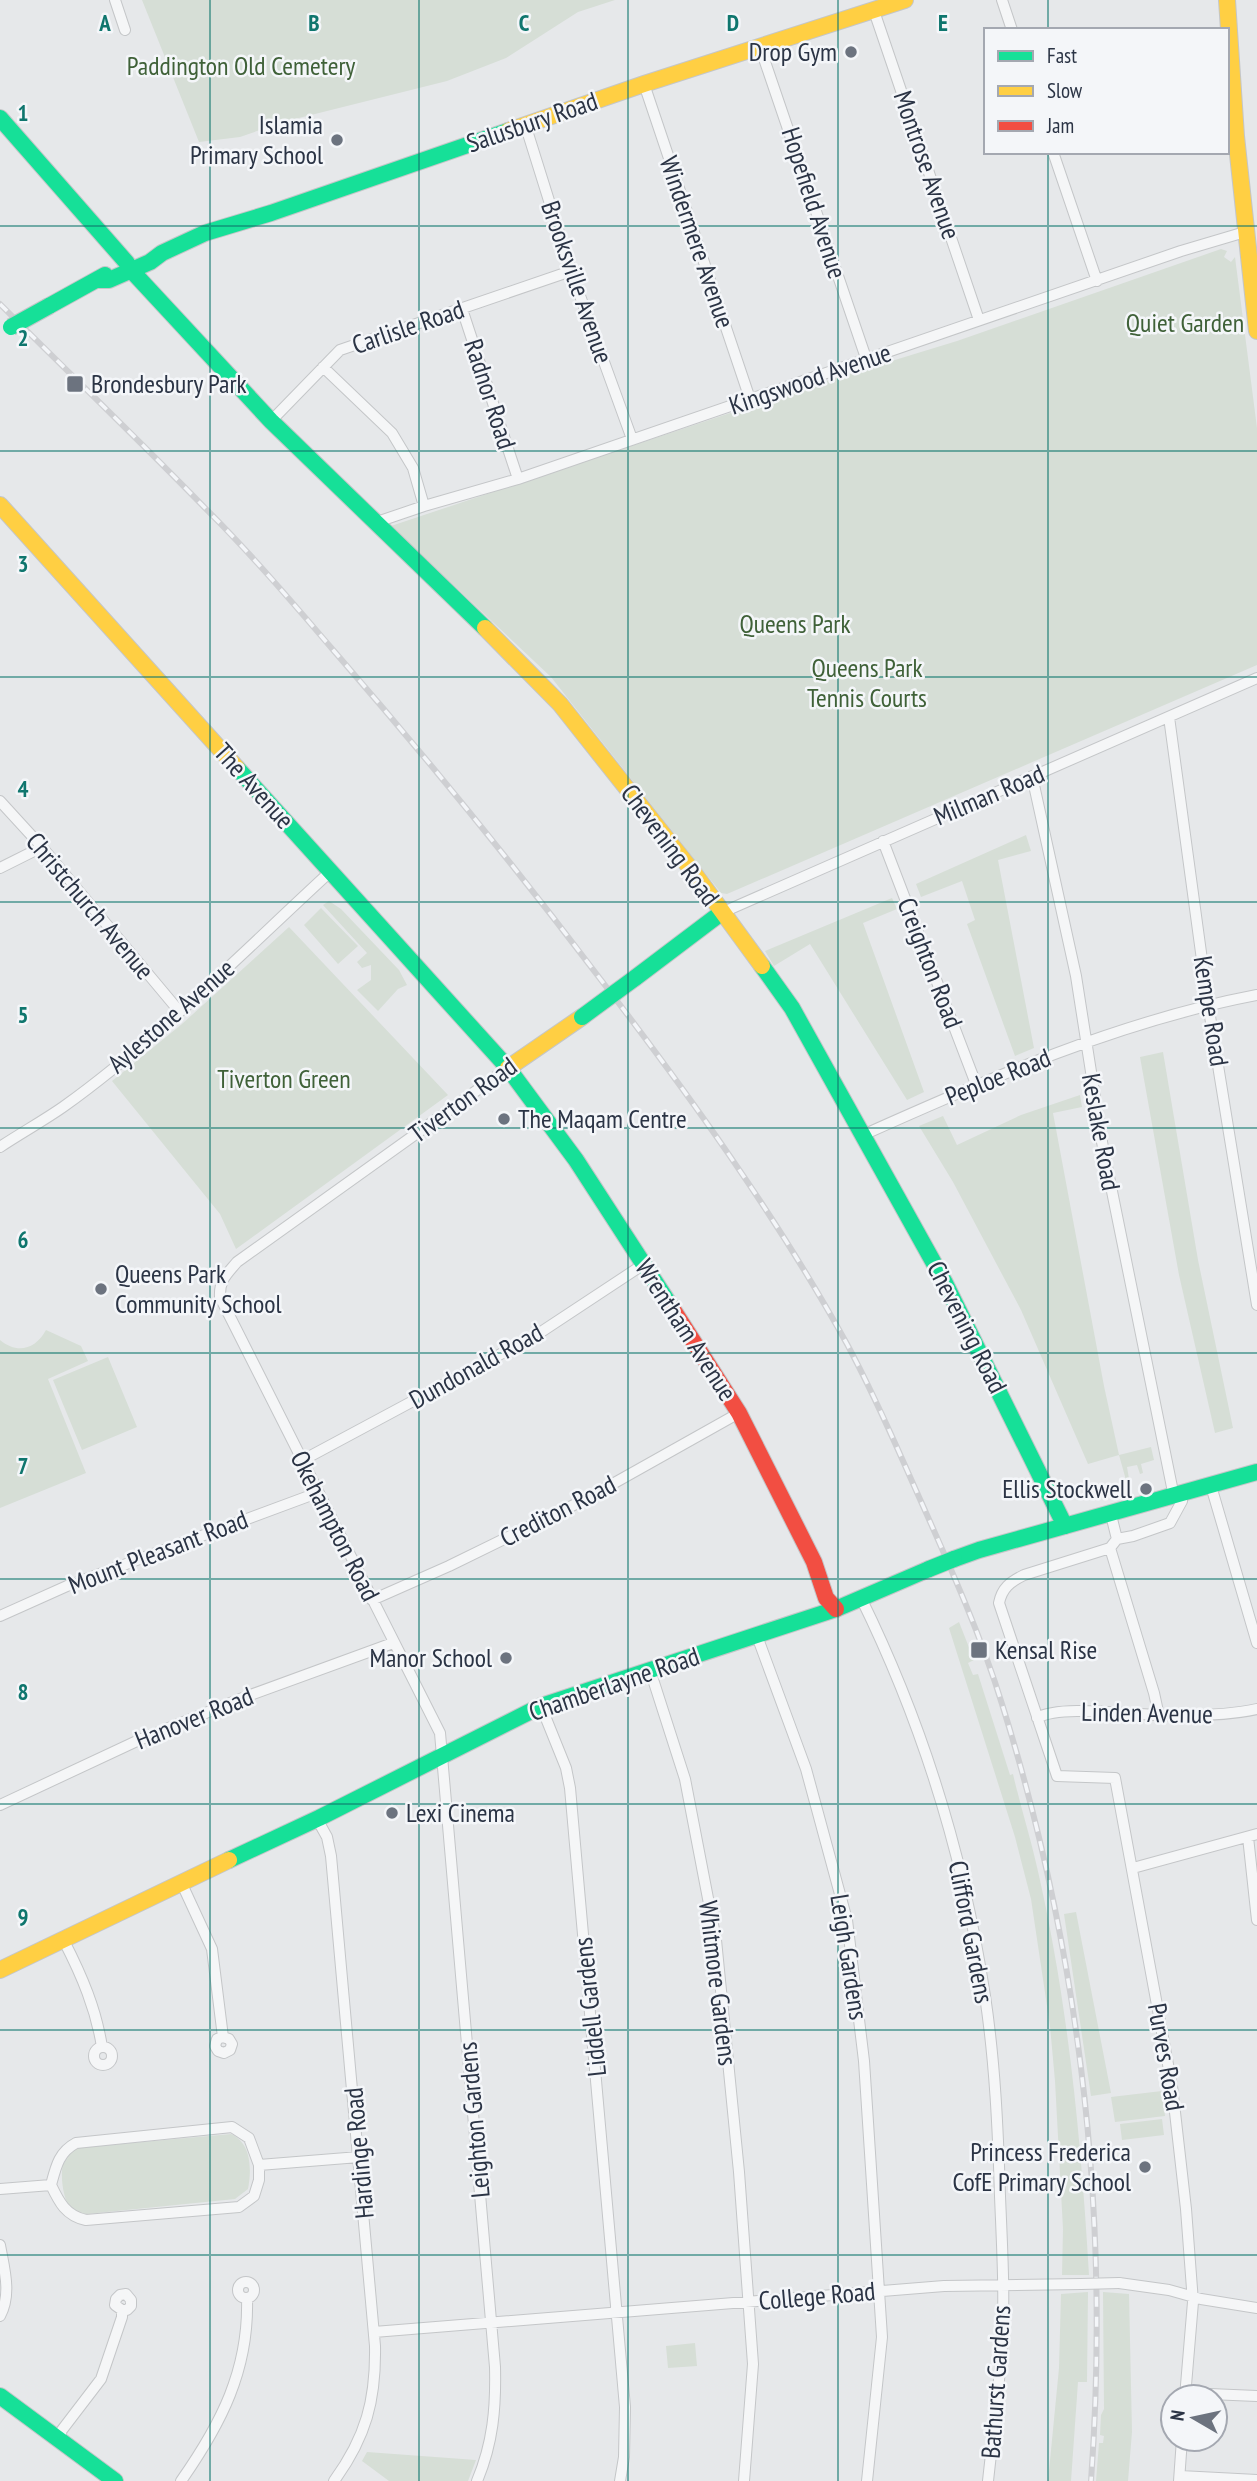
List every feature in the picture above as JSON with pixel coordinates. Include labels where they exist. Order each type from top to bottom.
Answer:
[{"type":"street","points":[[115,0],[125,30]]},
{"type":"street","name":"Salusbury Road","points":[[129,267],[153,261],[162,253],[205,233],[271,213],[644,84],[905,0]]},
{"type":"street","points":[[1002,0],[1011,28]]},
{"type":"street","points":[[1227,0],[1228,28]]},
{"type":"street","name":"Montrose Avenue","points":[[874,11],[979,320]]},
{"type":"street","name":"Hopefield Avenue","points":[[760,47],[867,361]]},
{"type":"street","points":[[1229,65],[1257,331]]},
{"type":"street","name":"Windermere Avenue","points":[[644,84],[750,399]]},
{"type":"street","name":"Chevening Road","points":[[0,118],[129,267],[271,421],[560,704],[694,873],[792,1008],[946,1283],[1065,1526]]},
{"type":"street","name":"Brooksville Avenue","points":[[525,124],[570,271],[632,439]]},
{"type":"street","points":[[1054,154],[1097,281]]},
{"type":"street","name":"Kingswood Avenue","points":[[374,523],[518,479],[1181,251],[1245,232]]},
{"type":"street","points":[[0,333],[99,280],[109,280],[129,267]]},
{"type":"street","name":"Carlisle Road","points":[[271,421],[340,350],[570,271]]},
{"type":"street","name":"Radnor Road","points":[[462,309],[518,479]]},
{"type":"street","points":[[323,367],[392,433],[412,468],[424,506]]},
{"type":"street","name":"The Avenue","points":[[0,505],[508,1068]]},
{"type":"street","name":"Milman Road","points":[[721,913],[1257,678]]},
{"type":"street","name":"Kempe Road","points":[[1169,717],[1208,1004],[1257,1305]]},
{"type":"street","name":"Keslake Road","points":[[1032,776],[1076,976],[1102,1142],[1166,1457],[1176,1491]]},
{"type":"street","name":"Christchurch Avenue","points":[[0,801],[42,847],[179,1011]]},
{"type":"street","name":"Creighton Road","points":[[883,842],[976,1084]]},
{"type":"street","points":[[0,868],[42,847]]},
{"type":"street","name":"Aylestone Avenue","points":[[0,1147],[63,1107],[179,1011],[331,871]]},
{"type":"street","name":"Tiverton Road","points":[[220,1297],[222,1279],[237,1262],[582,1017],[721,913]]},
{"type":"street","name":"Peploe Road","points":[[863,1135],[976,1084],[1085,1043],[1208,1004],[1257,995]]},
{"type":"street","name":"Wrentham Avenue","points":[[508,1068],[576,1160],[739,1413],[814,1562],[827,1598],[836,1609]]},
{"type":"street","name":"Dundonald Road","points":[[303,1460],[538,1334],[644,1264]]},
{"type":"street","name":"Okehampton Road","points":[[220,1297],[440,1733],[442,1757]]},
{"type":"street","name":"Crediton Road","points":[[372,1600],[584,1500],[739,1413]]},
{"type":"street","name":"Chamberlayne Road","points":[[0,1970],[317,1819],[541,1706],[836,1609],[961,1556],[1111,1515],[1176,1491],[1211,1486],[1257,1472]]},
{"type":"street","points":[[1211,1486],[1257,1643]]},
{"type":"street","points":[[1037,1718],[999,1610],[1001,1594],[1011,1581],[1024,1575],[1171,1523],[1182,1502],[1176,1491]]},
{"type":"street","name":"Mount Pleasant Road","points":[[0,1616],[67,1586],[317,1493]]},
{"type":"street","points":[[1111,1515],[1114,1544],[1159,1716]]},
{"type":"street","name":"Clifford Gardens","points":[[862,1598],[893,1667],[932,1776],[958,1859],[973,1927],[985,1998],[998,2119],[1004,2284]]},
{"type":"street","name":"Leigh Gardens","points":[[757,1636],[806,1769],[847,1920],[864,2061],[882,2337],[867,2481]]},
{"type":"street","name":"Hanover Road","points":[[0,1805],[59,1775],[139,1740],[245,1697],[393,1643]]},
{"type":"street","name":"Whitmore Gardens","points":[[650,1670],[685,1780],[716,1940],[739,2172],[753,2364],[744,2481]]},
{"type":"street","name":"Liddell Gardens","points":[[541,1706],[566,1768],[570,1787],[625,2407],[624,2457],[620,2481]]},
{"type":"street","name":"Linden Avenue","points":[[1037,1718],[1044,1714],[1077,1712],[1159,1716],[1225,1714],[1257,1709]]},
{"type":"street","name":"Purves Road","points":[[1037,1718],[1056,1776],[1115,1778],[1172,2086],[1186,2209],[1192,2297],[1187,2383]]},
{"type":"street","name":"Leighton Gardens","points":[[442,1757],[492,2322],[496,2400],[485,2463],[477,2481]]},
{"type":"street","name":"Hardinge Road","points":[[317,1819],[327,1837],[331,1856],[376,2374],[369,2416],[352,2455],[334,2481]]},
{"type":"street","points":[[1133,1868],[1252,1835],[1257,1920]]},
{"type":"street","points":[[181,1882],[212,1948],[223,2037]]},
{"type":"street","points":[[64,1941],[82,1977],[97,2017],[102,2048]]},
{"type":"street","points":[[232,2127],[249,2138],[259,2165],[259,2180],[254,2196],[239,2207],[86,2220],[72,2217],[51,2185],[61,2155],[76,2143],[232,2127]]},
{"type":"street","points":[[259,2165],[359,2157]]},
{"type":"street","points":[[0,2189],[51,2185]]},
{"type":"street","points":[[0,2245],[6,2284],[6,2300],[0,2316]]},
{"type":"street","name":"College Road","points":[[374,2332],[880,2291],[1004,2284],[1119,2283],[1257,2308]]},
{"type":"street","name":"Bathurst Gardens","points":[[988,2481],[1002,2343],[1004,2284]]},
{"type":"street","points":[[181,2481],[223,2414],[242,2364],[248,2324],[247,2299]]},
{"type":"street","points":[[59,2440],[62,2430],[101,2379],[122,2311]]},
{"type":"street","points":[[0,2396],[115,2481]]},
{"type":"street","points":[[1229,2396],[1257,2396]]},
{"type":"street","points":[[1181,2453],[1180,2479],[1257,2480]]},
{"type":"green space","name":"Paddington Old Cemetery","points":[[142,0],[615,0],[578,12],[506,58],[447,81],[283,122],[240,137],[199,142]]},
{"type":"green space","name":"Queens Park","points":[[1221,249],[1227,251],[1224,257],[1231,262],[1235,257],[1257,428],[1257,665],[727,894],[721,893],[551,677],[391,526],[823,382],[957,341]]},
{"type":"green space","points":[[1026,835],[1031,851],[998,860],[1034,1048],[1015,1056],[967,924],[975,920],[962,881],[921,897],[916,884]]},
{"type":"green space","points":[[892,898],[897,909],[863,923],[924,1092],[907,1100],[810,944],[774,966],[765,951]]},
{"type":"green space","points":[[329,901],[341,909],[399,970],[407,985],[398,989],[378,1011],[357,990],[371,980],[371,965],[362,968],[357,962],[367,953],[323,905]]},
{"type":"green space","points":[[321,908],[358,946],[338,964],[304,925]]},
{"type":"green space","name":"Tiverton Green","points":[[289,927],[448,1095],[236,1249],[220,1214],[112,1081],[182,1024]]},
{"type":"green space","points":[[1163,1052],[1198,1260],[1233,1428],[1215,1433],[1179,1275],[1140,1057]]},
{"type":"green space","points":[[1080,1095],[1082,1107],[1053,1113],[1119,1455],[1088,1464],[1021,1310],[953,1182],[919,1126],[943,1116],[957,1145],[1021,1115]]},
{"type":"green space","points":[[46,1330],[81,1346],[88,1361],[48,1379],[86,1473],[0,1508],[0,1340],[13,1347],[25,1348],[37,1342]]},
{"type":"green space","points":[[108,1357],[137,1427],[82,1450],[53,1380]]},
{"type":"green space","points":[[1151,1447],[1154,1460],[1141,1464],[1143,1473],[1140,1474],[1137,1465],[1127,1467],[1129,1479],[1126,1480],[1119,1455]]},
{"type":"green space","points":[[959,1622],[974,1660],[968,1663],[973,1675],[978,1674],[1010,1775],[1013,1774],[1048,1917],[1072,2070],[1089,2275],[1062,2275],[1063,2229],[1055,2081],[1050,2026],[1031,1899],[1015,1837],[949,1628]]},
{"type":"green space","points":[[1076,1912],[1111,2093],[1091,2096],[1064,1914]]},
{"type":"green space","points":[[1162,2091],[1165,2116],[1115,2122],[1111,2097]]},
{"type":"green space","points":[[1162,2119],[1164,2135],[1122,2140],[1120,2124]]},
{"type":"green space","points":[[231,2134],[243,2143],[250,2165],[248,2189],[235,2199],[87,2214],[71,2209],[65,2198],[62,2182],[64,2160],[76,2148]]},
{"type":"green space","points":[[1088,2292],[1087,2382],[1078,2382],[1071,2481],[1048,2481],[1059,2368],[1061,2294]]},
{"type":"green space","points":[[1103,2292],[1129,2294],[1132,2432],[1128,2481],[1096,2481],[1099,2443],[1103,2443],[1104,2436],[1100,2435],[1104,2409]]},
{"type":"green space","points":[[695,2343],[697,2366],[668,2368],[666,2346]]},
{"type":"green space","points":[[367,2452],[476,2460],[468,2481],[389,2481],[362,2461]]},
{"type":"railway","points":[[0,304],[224,527],[303,615],[502,852],[631,1020],[729,1155],[791,1248],[863,1375],[893,1438],[981,1644],[1002,1704],[1029,1799],[1052,1895],[1070,1991],[1092,2186],[1096,2382],[1091,2481]]},
{"type":"traffic: fast","points":[[0,118],[127,263]]},
{"type":"traffic: fast","points":[[99,280],[109,280],[150,262],[162,253],[205,233],[271,213],[508,131]]},
{"type":"traffic: fast","points":[[131,270],[271,421],[485,628]]},
{"type":"traffic: fast","points":[[49,306],[105,275]]},
{"type":"traffic: fast","points":[[11,327],[49,306]]},
{"type":"traffic: fast","points":[[237,768],[508,1068],[576,1160],[672,1308]]},
{"type":"traffic: fast","points":[[635,978],[721,913]]},
{"type":"traffic: fast","points":[[762,966],[792,1008],[945,1283],[1065,1526]]},
{"type":"traffic: fast","points":[[582,1017],[635,978]]},
{"type":"traffic: fast","points":[[954,1559],[1257,1472]]},
{"type":"traffic: fast","points":[[929,1569],[954,1559]]},
{"type":"traffic: fast","points":[[229,1860],[319,1818],[541,1706],[836,1609],[929,1569]]},
{"type":"traffic: fast","points":[[0,2396],[115,2481]]},
{"type":"traffic: slow","points":[[508,131],[905,0]]},
{"type":"traffic: slow","points":[[1227,0],[1229,28]]},
{"type":"traffic: slow","points":[[1229,30],[1236,136],[1257,331]]},
{"type":"traffic: slow","points":[[0,505],[237,768]]},
{"type":"traffic: slow","points":[[485,628],[560,704],[694,873],[762,966]]},
{"type":"traffic: slow","points":[[508,1068],[582,1017]]},
{"type":"traffic: slow","points":[[0,1970],[229,1860]]},
{"type":"traffic: jam","points":[[672,1308],[739,1413],[814,1562],[826,1598],[836,1609]]},
{"type":"place","name":"Drop Gym","points":[[851,52]]},
{"type":"place","name":"Islamia Primary School","points":[[337,140]]},
{"type":"place","name":"Brondesbury Park","points":[[75,384]]},
{"type":"place","name":"The Maqam Centre","points":[[504,1119]]},
{"type":"place","name":"Queens Park Community School","points":[[101,1289]]},
{"type":"place","name":"Ellis Stockwell","points":[[1146,1489]]},
{"type":"place","name":"Kensal Rise","points":[[979,1650]]},
{"type":"place","name":"Manor School","points":[[506,1658]]},
{"type":"place","name":"Lexi Cinema","points":[[392,1813]]},
{"type":"place","name":"Princess Frederica CofE Primary School","points":[[1145,2167]]},
{"type":"park label","name":"Quiet Garden","points":[[1185,323]]},
{"type":"park label","name":"Queens Park Tennis Courts","points":[[867,683]]}]
